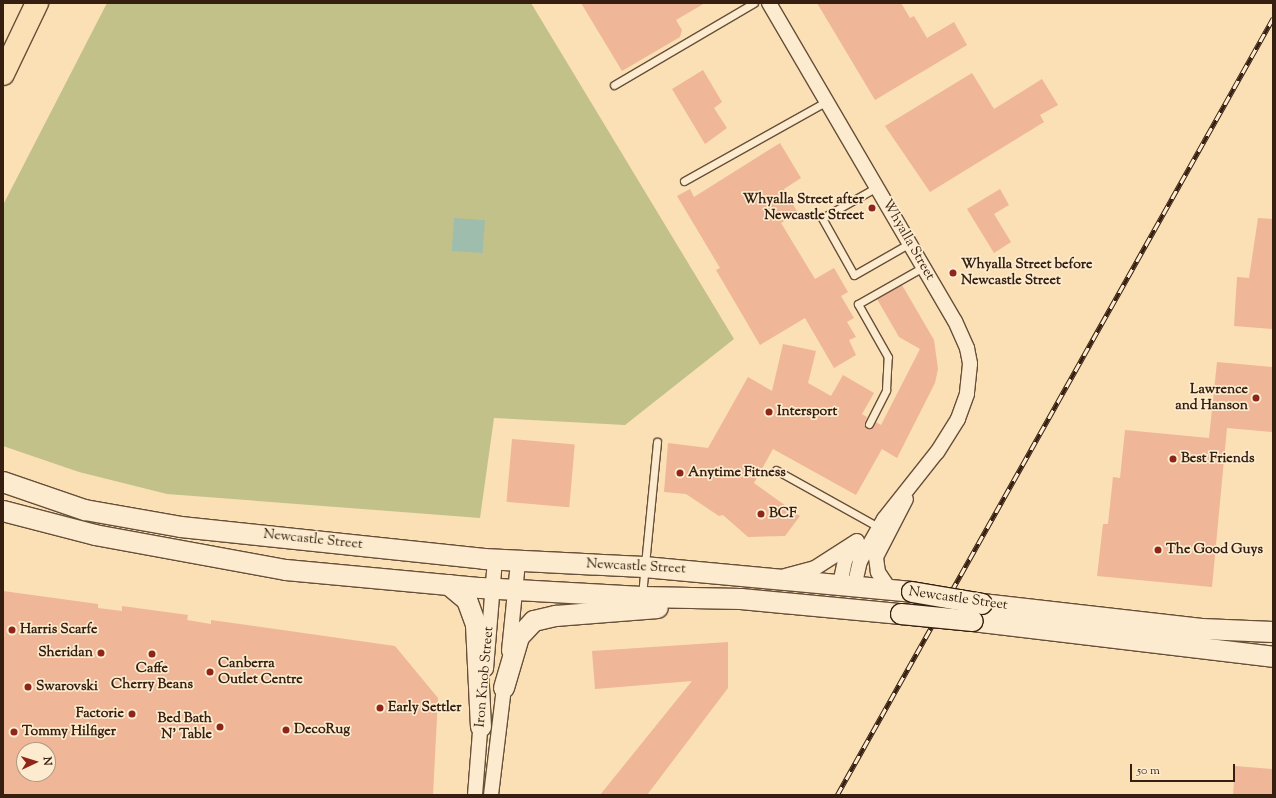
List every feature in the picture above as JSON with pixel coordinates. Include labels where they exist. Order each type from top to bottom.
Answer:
[{"type":"highway","points":[[3,74],[37,3]]},
{"type":"main road","name":"Newcastle Street","points":[[3,482],[85,510],[181,527],[518,562],[644,567],[779,578],[912,592],[982,604],[1202,629],[1273,632]]},
{"type":"main road","name":"Newcastle Street","points":[[5,513],[95,536],[286,570],[516,590],[642,597],[741,599],[844,607],[1273,657]]},
{"type":"main road","points":[[449,585],[467,600],[476,625],[481,727]]},
{"type":"main road","name":"Whyalla Street","points":[[844,607],[847,585]]},
{"type":"main road","points":[[504,688],[519,637],[534,622],[556,616],[741,599]]},
{"type":"street","name":"Whyalla Street","points":[[769,3],[955,321],[967,348],[970,378],[967,394],[958,419],[913,482],[880,522],[857,541],[815,568],[779,578]]},
{"type":"street","name":"Whyalla Street","points":[[890,590],[878,572],[876,557],[913,482]]},
{"type":"street","name":"Whyalla Street","points":[[847,585],[880,522]]},
{"type":"street","name":"Whyalla Street","points":[[847,585],[845,560],[857,541]]},
{"type":"street","name":"Iron Knob Street","points":[[475,795],[495,560]]},
{"type":"street","name":"Iron Knob Street","points":[[491,795],[516,590],[518,562]]},
{"type":"lane","points":[[614,85],[754,3]]},
{"type":"lane","points":[[684,181],[827,101]]},
{"type":"lane","points":[[877,187],[822,218],[854,275],[910,243]]},
{"type":"lane","points":[[869,424],[886,390],[888,357],[858,304],[924,267]]},
{"type":"lane","points":[[642,597],[657,442]]},
{"type":"lane","points":[[776,470],[880,522]]},
{"type":"shaded area","points":[[107,3],[531,3],[734,339],[625,425],[494,418],[480,518],[167,494],[79,472],[3,446],[3,205]]},
{"type":"shaded area","points":[[454,218],[485,220],[483,253],[452,251]]},
{"type":"building","points":[[581,3],[705,3],[676,20],[682,30],[680,37],[622,71]]},
{"type":"building","points":[[817,3],[901,3],[910,18],[914,16],[927,38],[954,22],[967,45],[875,100]]},
{"type":"building","points":[[703,70],[722,102],[714,108],[727,128],[705,144],[672,89]]},
{"type":"building","points":[[972,73],[994,109],[1042,79],[1058,105],[1040,115],[1044,122],[930,192],[885,126]]},
{"type":"building","points":[[780,143],[801,178],[784,189],[798,213],[781,223],[815,279],[834,268],[848,292],[841,296],[854,318],[847,322],[856,337],[849,340],[856,355],[834,368],[805,318],[760,345],[716,270],[720,268],[677,196],[690,189],[694,197]]},
{"type":"building","points":[[1000,189],[1009,205],[994,214],[1011,242],[994,253],[967,209]]},
{"type":"building","points":[[1258,218],[1273,219],[1273,329],[1234,326],[1237,277],[1249,278]]},
{"type":"building","points":[[902,285],[934,340],[938,369],[935,383],[897,458],[882,449],[856,495],[773,449],[754,483],[800,516],[785,536],[748,537],[723,515],[719,516],[686,494],[664,492],[668,443],[708,448],[748,377],[772,391],[783,344],[816,351],[808,383],[831,396],[843,375],[874,393],[862,414],[867,417],[864,425],[869,429],[876,422],[881,425],[920,349],[899,337],[877,299]]},
{"type":"building","points":[[1217,362],[1273,367],[1273,432],[1227,428],[1212,587],[1097,576],[1103,524],[1108,524],[1113,477],[1120,478],[1125,430],[1209,438]]},
{"type":"building","points":[[512,439],[575,444],[569,507],[507,502]]},
{"type":"building","name":"Canberra Outlet Centre","points":[[3,591],[98,604],[98,608],[122,611],[122,606],[188,615],[187,620],[211,624],[211,620],[395,646],[438,698],[433,795],[3,795]]},
{"type":"building","points":[[728,642],[728,688],[647,795],[600,795],[692,681],[595,689],[592,651]]},
{"type":"building","points":[[1235,766],[1273,769],[1273,795],[1233,795]]},
{"type":"railway","points":[[837,795],[1273,18]]},
{"type":"place","name":"Whyalla Street after Newcastle Street","points":[[872,208]]},
{"type":"place","name":"Whyalla Street before Newcastle Street","points":[[953,273]]},
{"type":"place","name":"Lawrence and Hanson","points":[[1256,398]]},
{"type":"place","name":"Intersport","points":[[769,412]]},
{"type":"place","name":"Best Friends","points":[[1173,459]]},
{"type":"place","name":"Anytime Fitness","points":[[680,473]]},
{"type":"place","name":"BCF","points":[[761,514]]},
{"type":"place","name":"The Good Guys","points":[[1158,550]]},
{"type":"place","name":"Harris Scarfe","points":[[12,630]]},
{"type":"place","name":"Sheridan","points":[[101,653]]},
{"type":"place","name":"Caffe Cherry Beans","points":[[152,654]]},
{"type":"place","name":"Canberra Outlet Centre","points":[[210,672]]},
{"type":"place","name":"Swarovski","points":[[28,687]]},
{"type":"place","name":"Early Settler","points":[[380,708]]},
{"type":"place","name":"Factorie","points":[[132,714]]},
{"type":"place","name":"Bed Bath N' Table","points":[[220,727]]},
{"type":"place","name":"DecoRug","points":[[286,730]]},
{"type":"place","name":"Tommy Hilfiger","points":[[14,732]]}]
